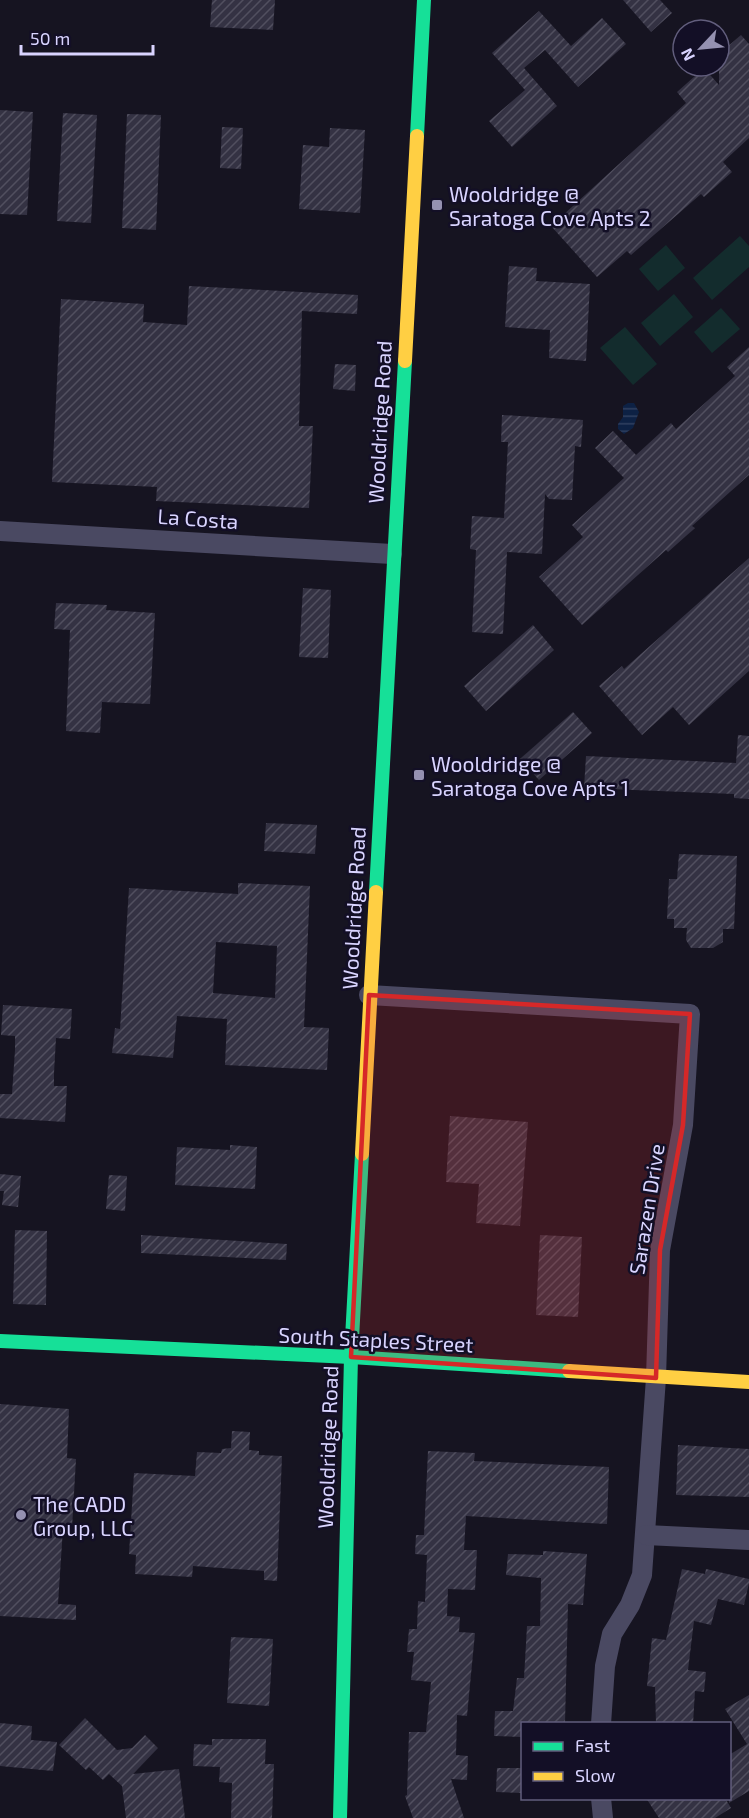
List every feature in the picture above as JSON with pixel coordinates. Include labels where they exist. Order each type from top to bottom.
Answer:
[{"type":"main road","name":"Wooldridge Road","points":[[340,1818],[351,1357],[392,554],[424,0]]},
{"type":"main road","name":"South Staples Street","points":[[0,1341],[351,1357],[656,1378],[749,1382]]},
{"type":"street","name":"La Costa","points":[[0,531],[392,554]]},
{"type":"street","name":"Sarazen Drive","points":[[369,994],[690,1014],[683,1125],[660,1250],[656,1378],[642,1575],[630,1605],[612,1634],[605,1666],[601,1722]]},
{"type":"street","points":[[646,1535],[749,1540]]},
{"type":"street","points":[[601,1800],[603,1818]]},
{"type":"highlighted area","points":[[369,995],[690,1014],[683,1125],[660,1250],[656,1378],[351,1357]]},
{"type":"green space","points":[[740,236],[749,246],[749,267],[712,300],[693,278]]},
{"type":"green space","points":[[666,245],[685,268],[658,291],[639,269]]},
{"type":"green space","points":[[674,294],[693,317],[660,346],[641,323]]},
{"type":"green space","points":[[721,308],[740,329],[712,353],[694,332]]},
{"type":"green space","points":[[625,327],[657,364],[633,385],[600,348]]},
{"type":"water","points":[[634,403],[639,412],[633,428],[624,434],[618,429],[618,424],[623,417],[623,406]]},
{"type":"building","points":[[212,0],[275,0],[273,30],[210,27]]},
{"type":"building","points":[[623,0],[660,0],[672,13],[651,32]]},
{"type":"building","points":[[539,11],[571,46],[602,18],[626,44],[578,87],[545,50],[524,68],[557,106],[512,147],[489,121],[525,90],[492,53]]},
{"type":"building","points":[[741,35],[749,44],[749,138],[723,162],[732,172],[704,197],[701,194],[631,255],[627,251],[597,277],[551,226],[686,103],[677,92],[693,78],[713,78],[719,85],[719,78],[731,78],[731,44]]},
{"type":"building","points":[[0,110],[33,112],[27,215],[0,214]]},
{"type":"building","points":[[63,113],[97,115],[91,223],[57,221]]},
{"type":"building","points":[[127,114],[161,115],[156,230],[122,228]]},
{"type":"building","points":[[222,127],[243,128],[241,169],[220,168]]},
{"type":"building","points":[[330,128],[365,130],[360,213],[299,209],[303,145],[329,147]]},
{"type":"building","points":[[509,266],[537,268],[536,281],[590,284],[586,361],[549,358],[550,330],[505,327]]},
{"type":"building","points":[[189,286],[358,295],[357,314],[302,311],[299,426],[313,426],[309,508],[156,501],[157,487],[52,482],[61,299],[144,304],[143,322],[187,325]]},
{"type":"building","points":[[749,347],[749,475],[692,526],[695,528],[668,552],[666,550],[582,625],[539,577],[583,537],[572,525],[624,478],[595,448],[613,431],[636,455],[671,423],[676,429],[735,376],[727,367]]},
{"type":"building","points":[[335,364],[356,365],[355,391],[333,389]]},
{"type":"building","points":[[502,415],[583,420],[581,447],[575,446],[572,500],[549,499],[545,494],[542,554],[507,552],[503,634],[472,632],[476,550],[470,549],[472,516],[504,518],[508,442],[501,442]]},
{"type":"building","points":[[749,558],[749,671],[689,725],[673,707],[642,735],[599,686],[622,666],[624,669]]},
{"type":"building","points":[[303,588],[331,590],[328,658],[299,657]]},
{"type":"building","points":[[56,603],[107,605],[106,610],[155,613],[150,704],[102,702],[100,733],[66,731],[70,630],[54,629]]},
{"type":"building","points":[[533,625],[554,650],[486,711],[464,686]]},
{"type":"building","points":[[573,712],[592,733],[539,780],[520,759]]},
{"type":"building","points":[[738,735],[749,736],[749,799],[734,798],[734,794],[584,788],[586,756],[736,763]]},
{"type":"building","points":[[266,823],[317,825],[315,854],[264,851]]},
{"type":"building","points":[[679,854],[737,856],[734,929],[723,929],[723,942],[713,948],[691,948],[686,940],[687,928],[674,928],[674,919],[667,919],[669,879],[677,879]]},
{"type":"building","points":[[238,883],[310,886],[304,1027],[329,1028],[327,1070],[225,1065],[227,1019],[177,1016],[173,1058],[112,1053],[115,1028],[120,1029],[129,888],[238,894]],"holes":[[[216,942],[277,946],[275,998],[213,993]]]},
{"type":"building","points":[[3,1005],[72,1009],[70,1039],[56,1038],[54,1086],[67,1086],[65,1122],[0,1118],[0,1094],[12,1094],[15,1050],[15,1036],[1,1035]]},
{"type":"building","points":[[450,1116],[528,1122],[520,1226],[476,1223],[479,1184],[446,1182]]},
{"type":"building","points":[[230,1145],[257,1147],[255,1189],[175,1185],[177,1147],[230,1150]]},
{"type":"building","points":[[0,1174],[21,1176],[18,1207],[2,1205],[4,1191],[0,1191]]},
{"type":"building","points":[[109,1175],[127,1176],[125,1211],[106,1209]]},
{"type":"building","points":[[15,1230],[47,1231],[46,1305],[13,1304]]},
{"type":"building","points":[[141,1235],[287,1244],[286,1260],[141,1253]]},
{"type":"building","points":[[540,1235],[582,1237],[578,1317],[536,1315]]},
{"type":"building","points":[[0,1404],[69,1409],[67,1458],[76,1459],[72,1528],[63,1528],[58,1604],[76,1605],[76,1620],[0,1616]]},
{"type":"building","points":[[232,1431],[250,1432],[249,1450],[259,1451],[259,1455],[282,1456],[277,1581],[264,1580],[264,1571],[193,1566],[192,1577],[135,1574],[136,1555],[129,1554],[134,1473],[195,1476],[197,1452],[221,1453],[222,1449],[231,1448]]},
{"type":"building","points":[[678,1445],[749,1449],[749,1497],[676,1495]]},
{"type":"building","points":[[428,1451],[475,1453],[474,1461],[609,1467],[607,1524],[466,1516],[464,1550],[477,1550],[475,1590],[448,1589],[447,1616],[460,1617],[459,1632],[475,1633],[467,1716],[457,1715],[456,1755],[468,1756],[467,1780],[451,1779],[464,1818],[413,1818],[405,1796],[407,1795],[409,1732],[426,1732],[431,1682],[411,1680],[414,1652],[407,1652],[409,1629],[417,1629],[418,1601],[425,1602],[427,1555],[415,1554],[416,1535],[424,1535]]},
{"type":"building","points":[[543,1551],[587,1554],[583,1605],[568,1604],[565,1722],[521,1722],[521,1737],[494,1736],[495,1711],[513,1711],[517,1678],[524,1678],[527,1626],[540,1626],[541,1578],[506,1575],[508,1554],[543,1555]]},
{"type":"building","points":[[682,1569],[705,1574],[706,1569],[749,1579],[744,1605],[718,1599],[711,1625],[694,1621],[688,1670],[706,1672],[704,1692],[695,1691],[693,1722],[656,1722],[655,1687],[647,1686],[652,1638],[666,1640]]},
{"type":"building","points":[[231,1637],[273,1639],[269,1706],[227,1703]]},
{"type":"building","points":[[749,1695],[749,1791],[729,1803],[731,1800],[731,1754],[747,1744],[725,1709]]},
{"type":"building","points":[[85,1718],[117,1750],[132,1748],[145,1735],[158,1748],[133,1774],[179,1769],[185,1818],[126,1818],[122,1786],[109,1774],[103,1780],[89,1767],[86,1770],[59,1745]]},
{"type":"building","points":[[0,1723],[32,1726],[31,1740],[57,1742],[53,1771],[0,1766]]},
{"type":"building","points":[[212,1739],[266,1739],[265,1764],[274,1764],[272,1818],[231,1818],[232,1783],[219,1782],[220,1767],[193,1766],[194,1744],[212,1745]]},
{"type":"building","points":[[497,1768],[521,1768],[521,1793],[496,1792]]},
{"type":"building","points":[[647,1800],[726,1800],[731,1808],[715,1818],[659,1818]]},
{"type":"traffic: fast","points":[[417,136],[424,0]]},
{"type":"traffic: fast","points":[[376,892],[405,361]]},
{"type":"traffic: fast","points":[[340,1818],[351,1357],[362,1154]]},
{"type":"traffic: fast","points":[[0,1341],[351,1357],[569,1371]]},
{"type":"traffic: slow","points":[[405,361],[417,136]]},
{"type":"traffic: slow","points":[[362,1154],[376,892]]},
{"type":"traffic: slow","points":[[569,1371],[749,1382]]},
{"type":"place","name":"Wooldridge @ Saratoga Cove Apts 2","points":[[437,205]]},
{"type":"place","name":"Wooldridge @ Saratoga Cove Apts 1","points":[[419,775]]},
{"type":"place","name":"The CADD Group, LLC","points":[[21,1515]]}]
